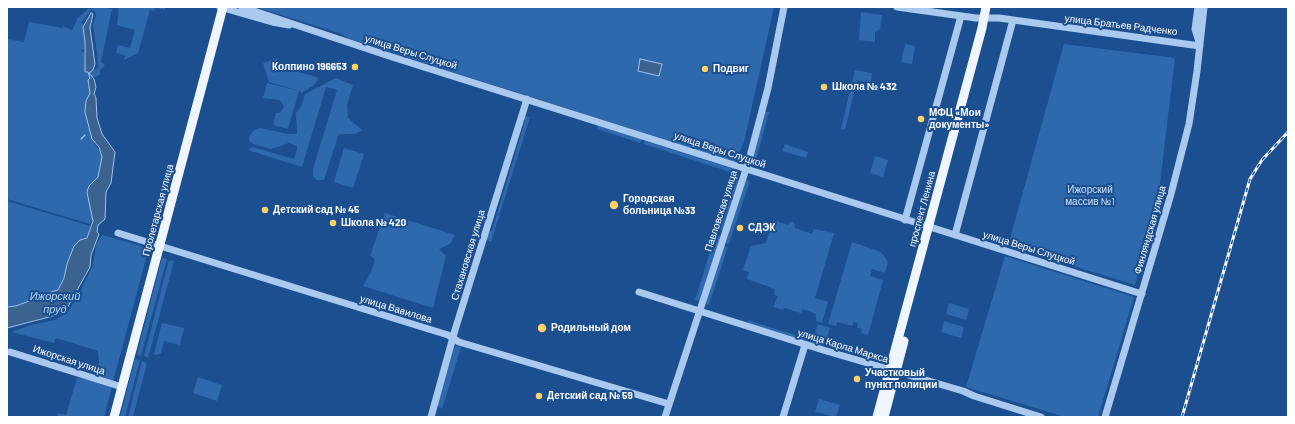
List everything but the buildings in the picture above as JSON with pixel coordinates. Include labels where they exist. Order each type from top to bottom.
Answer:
[{"type":"main road","name":"Пролетарская улица","points":[[114,417],[222,7]]},
{"type":"main road","name":"проспект Ленина","points":[[986,7],[987,18]]},
{"type":"main road","name":"проспект Ленина","points":[[877,417],[892,371],[987,18],[992,7]]},
{"type":"main road","name":"проспект Ленина","points":[[884,417],[892,371]]},
{"type":"street","name":"улица Веры Слуцкой","points":[[222,7],[272,22],[292,25],[1142,294]]},
{"type":"street","name":"улица Веры Слуцкой","points":[[242,7],[283,20],[292,25]]},
{"type":"street","name":"Павловская улица","points":[[665,417],[746,169],[768,88],[784,7]]},
{"type":"street","name":"улица Братьев Радченко","points":[[897,7],[961,16],[1013,20],[1200,46]]},
{"type":"street","name":"Финляндская улица","points":[[1198,7],[1195,29],[1200,46]]},
{"type":"street","name":"Финляндская улица","points":[[1105,417],[1171,194],[1189,124],[1204,7]]},
{"type":"street","points":[[905,220],[961,16]]},
{"type":"street","points":[[955,235],[1013,20]]},
{"type":"street","name":"Стахановская улица","points":[[431,417],[526,99]]},
{"type":"street","name":"улица Вавилова","points":[[118,233],[454,338],[459,342],[669,404]]},
{"type":"street","name":"улица Карла Маркса","points":[[639,292],[805,345],[963,391],[974,396],[1042,417]]},
{"type":"street","points":[[783,417],[805,345]]},
{"type":"street","name":"Ижорская улица","points":[[10,352],[122,387]]},
{"type":"green space","points":[[103,7],[112,9],[101,62],[105,65],[100,70],[100,75],[88,79],[90,93],[86,102],[85,110],[89,116],[91,137],[102,156],[102,164],[98,177],[87,192],[93,219],[90,224],[7,199],[7,39],[24,42],[29,22],[63,28],[63,26],[72,30],[78,18],[88,9]],"holes":[[[91,10],[95,12],[96,15],[93,25],[98,66],[97,69],[88,73],[86,72],[84,52],[81,51],[84,49],[85,44],[83,24],[81,23]]]},
{"type":"green space","points":[[119,7],[165,7],[165,10],[155,8],[154,11],[150,10],[138,53],[124,60],[125,55],[116,53],[118,45],[130,48],[135,30],[117,25]]},
{"type":"green space","points":[[256,7],[774,7],[744,142],[735,162],[350,39],[339,33]]},
{"type":"green space","points":[[861,12],[882,15],[880,29],[875,32],[875,42],[859,40]]},
{"type":"green space","points":[[905,44],[915,46],[912,64],[901,62]]},
{"type":"green space","name":"Ижорский массив №1","points":[[1064,44],[1175,58],[1159,192],[1147,245],[1135,285],[1008,246]]},
{"type":"green space","points":[[275,59],[280,61],[272,68],[273,73],[287,69],[317,77],[318,80],[313,86],[301,93],[300,91],[269,82],[263,63]]},
{"type":"green space","points":[[855,70],[872,73],[871,83],[857,80],[845,130],[841,129]]},
{"type":"green space","points":[[336,78],[353,85],[347,105],[348,118],[362,130],[355,134],[340,134],[338,136],[324,180],[316,180],[313,175],[313,169],[337,90],[326,87],[302,167],[248,150],[252,147],[294,159],[297,146],[289,143],[271,149],[253,144],[249,141],[250,135],[254,130],[260,128],[288,134],[297,134],[296,113],[302,105],[305,94]]},
{"type":"green space","points":[[267,83],[299,91],[288,129],[273,125],[276,113],[281,112],[284,106],[280,100],[263,98]]},
{"type":"green space","points":[[765,112],[769,112],[756,161],[751,160]]},
{"type":"green space","points":[[524,116],[530,117],[491,242],[486,239],[488,232],[492,231],[525,121]]},
{"type":"green space","points":[[598,125],[642,139],[640,143],[597,129]]},
{"type":"green space","points":[[645,141],[734,169],[733,173],[644,144]]},
{"type":"green space","points":[[785,144],[808,152],[806,158],[782,151]]},
{"type":"green space","points":[[344,148],[364,154],[353,188],[334,182]]},
{"type":"green space","points":[[875,156],[888,160],[883,177],[870,173]]},
{"type":"green space","points":[[735,176],[740,178],[723,230],[717,231]]},
{"type":"green space","points":[[745,179],[750,181],[729,244],[726,243]]},
{"type":"green space","points":[[7,201],[90,226],[87,238],[80,240],[74,247],[67,264],[64,278],[58,290],[51,292],[43,299],[29,301],[13,307],[7,307]]},
{"type":"green space","points":[[385,213],[455,235],[450,244],[439,249],[446,256],[433,308],[363,286],[371,272],[375,259],[370,256]]},
{"type":"green space","points":[[773,220],[788,225],[790,222],[794,222],[795,228],[812,234],[814,229],[834,233],[815,298],[828,302],[822,323],[816,321],[816,314],[803,309],[801,313],[784,308],[783,310],[773,307],[778,296],[774,295],[775,289],[747,279],[749,272],[743,270],[751,246],[766,243]]},
{"type":"green space","points":[[716,233],[721,236],[699,301],[695,300]]},
{"type":"green space","points":[[102,235],[141,246],[148,251],[113,382],[95,377],[99,363],[98,351],[56,338],[54,343],[11,332],[31,325],[55,320],[69,310],[93,265],[96,245]]},
{"type":"green space","points":[[852,242],[881,252],[888,262],[885,273],[872,269],[870,276],[883,280],[868,335],[861,333],[862,329],[857,328],[858,323],[854,322],[852,326],[837,322],[836,326],[828,324]]},
{"type":"green space","points":[[724,246],[728,247],[709,305],[704,304]]},
{"type":"green space","points":[[1005,256],[1134,297],[1098,417],[1065,417],[966,387]]},
{"type":"green space","points":[[162,258],[167,259],[141,356],[137,354]]},
{"type":"green space","points":[[169,260],[174,261],[148,358],[144,356]]},
{"type":"green space","points":[[949,303],[969,309],[966,320],[946,314]]},
{"type":"green space","points":[[747,320],[824,344],[823,347],[749,323]]},
{"type":"green space","points":[[944,321],[964,327],[961,338],[941,332]]},
{"type":"green space","points":[[162,323],[184,328],[180,345],[164,341],[161,353],[156,355],[154,354]]},
{"type":"green space","points":[[818,324],[830,328],[825,343],[813,339]]},
{"type":"green space","points":[[455,346],[461,347],[442,409],[437,405]]},
{"type":"green space","points":[[135,359],[140,360],[125,417],[120,417]]},
{"type":"green space","points":[[142,361],[147,363],[133,417],[128,417]]},
{"type":"green space","points":[[198,377],[222,385],[217,401],[193,393]]},
{"type":"green space","points":[[77,378],[88,379],[112,387],[104,417],[57,417],[58,413],[66,415]]},
{"type":"green space","points":[[819,399],[840,405],[836,417],[815,412]]},
{"type":"water","name":"Ижорский пруд","points":[[91,13],[93,14],[90,28],[95,64],[93,70],[89,73],[94,79],[96,87],[94,94],[96,98],[97,118],[102,134],[115,152],[111,183],[106,192],[105,219],[98,225],[97,232],[99,234],[91,255],[90,267],[66,310],[53,316],[7,328],[7,307],[42,299],[51,292],[58,290],[64,278],[67,264],[74,246],[80,240],[87,238],[93,221],[87,192],[89,186],[98,177],[102,157],[99,147],[92,139],[85,112],[86,101],[90,93],[88,80],[90,78],[88,72],[85,72],[85,42],[83,27]]},
{"type":"water","points":[[640,59],[662,64],[659,76],[638,71]]},
{"type":"waterway","points":[[81,139],[85,135]]},
{"type":"railway","points":[[1182,417],[1250,179],[1262,160],[1288,132]]},
{"type":"place","name":"Колпино 196653","points":[[355,67]]},
{"type":"place","name":"Подвиг","points":[[705,69]]},
{"type":"place","name":"Школа № 432","points":[[824,87]]},
{"type":"place","name":"МФЦ «Мои документы»","points":[[921,119]]},
{"type":"place","name":"Городская больница №33","points":[[614,205]]},
{"type":"place","name":"Детский сад № 45","points":[[265,210]]},
{"type":"place","name":"Школа № 420","points":[[333,223]]},
{"type":"place","name":"СДЭК","points":[[740,228]]},
{"type":"place","name":"Родильный дом","points":[[542,328]]},
{"type":"place","name":"Участковый пункт полиции","points":[[857,379]]},
{"type":"place","name":"Детский сад № 59","points":[[539,396]]}]
